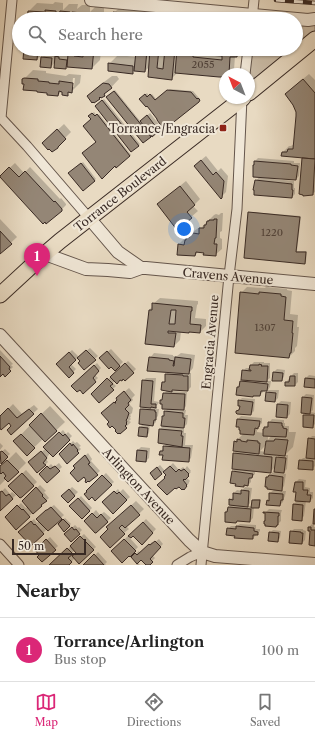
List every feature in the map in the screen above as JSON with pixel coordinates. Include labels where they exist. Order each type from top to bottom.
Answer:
[{"type":"main road","points":[[303,49],[315,39]]},
{"type":"main road","points":[[255,88],[294,56]]},
{"type":"main road","name":"Torrance Boulevard","points":[[0,295],[45,254],[89,218],[234,104]]},
{"type":"street","name":"Cravens Avenue","points":[[12,0],[1,118],[118,252],[141,268]]},
{"type":"street","points":[[91,0],[205,12]]},
{"type":"street","points":[[253,12],[254,0]]},
{"type":"street","points":[[303,20],[315,19]]},
{"type":"street","points":[[246,68],[247,56]]},
{"type":"street","name":"Engracia Avenue","points":[[201,565],[237,199],[242,104]]},
{"type":"street","name":"Cravens Avenue","points":[[45,254],[86,269],[130,272],[141,268],[315,284]]},
{"type":"street","name":"Arlington Avenue","points":[[0,335],[189,540],[202,552]]},
{"type":"street","points":[[0,544],[19,565]]},
{"type":"street","points":[[177,565],[202,552],[215,556],[315,564]]},
{"type":"shaded area","points":[[303,20],[315,21],[315,39],[303,49]]},
{"type":"shaded area","points":[[248,56],[294,56],[255,88],[255,68],[248,68]]},
{"type":"building","points":[[45,10],[56,11],[56,12],[45,12]]},
{"type":"building","points":[[23,56],[37,56],[37,60],[23,59]]},
{"type":"building","points":[[55,56],[59,57],[59,59],[67,60],[66,69],[54,68]]},
{"type":"building","points":[[68,56],[93,56],[92,69],[67,67]]},
{"type":"building","points":[[136,56],[146,56],[145,72],[134,71]]},
{"type":"building","points":[[150,56],[158,56],[157,68],[163,69],[164,56],[174,56],[172,80],[148,77]]},
{"type":"building","points":[[176,56],[193,56],[222,60],[222,56],[237,56],[230,57],[229,68],[219,68],[219,77],[175,73]]},
{"type":"building","points":[[41,57],[52,58],[51,68],[40,67]]},
{"type":"building","points":[[108,63],[133,66],[133,74],[108,71]]},
{"type":"building","points":[[22,79],[38,79],[38,81],[49,83],[59,84],[59,81],[73,83],[72,93],[68,92],[68,96],[62,95],[62,92],[59,91],[58,96],[47,95],[47,93],[37,91],[23,90],[24,84],[22,84]]},
{"type":"building","points":[[303,79],[315,93],[315,159],[281,156],[282,152],[287,152],[288,149],[293,149],[296,116],[293,105],[285,94]]},
{"type":"building","points":[[103,83],[109,84],[112,88],[104,94],[105,96],[100,97],[100,99],[92,103],[87,96]]},
{"type":"building","points":[[167,90],[191,92],[197,99],[198,98],[200,100],[165,129],[147,106],[146,107],[139,99],[145,94],[147,97],[150,94],[155,100]]},
{"type":"building","points":[[114,91],[151,137],[143,143],[106,97]]},
{"type":"building","points":[[102,100],[139,146],[131,152],[95,106]]},
{"type":"building","points":[[92,113],[95,116],[97,114],[130,156],[116,168],[115,166],[102,179],[82,153],[96,142],[83,126],[91,119],[88,116]]},
{"type":"building","points":[[147,115],[159,131],[152,137],[140,121]]},
{"type":"building","points":[[57,129],[66,139],[52,152],[42,143]]},
{"type":"building","points":[[302,158],[315,159],[313,195],[303,196],[299,194]]},
{"type":"building","points":[[201,160],[213,175],[216,172],[224,181],[221,199],[194,166]]},
{"type":"building","points":[[254,161],[298,166],[296,180],[253,177]]},
{"type":"building","points":[[81,163],[95,181],[83,191],[68,173]]},
{"type":"building","points":[[9,167],[19,177],[25,171],[54,202],[55,201],[62,211],[46,224],[45,222],[43,224],[0,177]]},
{"type":"building","points":[[255,180],[292,184],[292,198],[254,195],[253,190]]},
{"type":"building","points":[[180,186],[195,205],[187,212],[192,218],[177,230],[157,204]]},
{"type":"building","points":[[248,212],[300,217],[296,252],[306,252],[305,264],[244,258]]},
{"type":"building","points":[[217,219],[216,238],[214,244],[217,244],[216,256],[203,255],[204,253],[196,252],[195,256],[177,255],[178,244],[184,245],[187,237],[190,237],[193,233],[199,234],[199,228],[204,228],[207,221]]},
{"type":"building","points":[[0,231],[12,244],[0,254]]},
{"type":"building","points":[[240,292],[281,294],[281,296],[286,297],[284,320],[293,321],[291,353],[289,358],[235,353]]},
{"type":"building","points":[[152,303],[192,307],[190,324],[201,325],[200,333],[168,331],[168,333],[176,333],[174,347],[145,344],[149,310],[152,310]],"holes":[[[171,310],[176,310],[175,324],[169,324]]]},
{"type":"building","points":[[86,350],[96,360],[84,370],[78,363],[80,361],[77,358]]},
{"type":"building","points":[[107,351],[120,366],[115,371],[111,367],[109,369],[99,358]]},
{"type":"building","points":[[69,352],[76,360],[69,367],[74,373],[69,378],[56,364]]},
{"type":"building","points":[[0,356],[10,367],[9,369],[11,371],[5,377],[3,374],[0,377]]},
{"type":"building","points":[[149,357],[169,359],[174,361],[173,366],[175,357],[191,359],[189,374],[147,371]]},
{"type":"building","points":[[125,363],[134,373],[125,381],[123,379],[122,381],[120,380],[117,384],[110,377]]},
{"type":"building","points":[[94,365],[99,371],[93,378],[96,382],[83,394],[80,390],[77,392],[71,386]]},
{"type":"building","points":[[250,365],[262,365],[261,366],[268,366],[267,382],[241,380],[242,370],[251,371],[249,370]]},
{"type":"building","points":[[273,372],[283,373],[282,381],[272,381]]},
{"type":"building","points":[[165,374],[188,376],[188,391],[172,390],[172,392],[161,390],[162,382],[165,382]]},
{"type":"building","points":[[290,376],[295,376],[295,386],[285,386],[285,382],[289,382]]},
{"type":"building","points":[[107,378],[113,384],[110,386],[114,390],[99,403],[91,394]]},
{"type":"building","points":[[305,378],[315,379],[315,388],[304,387]]},
{"type":"building","points":[[142,380],[153,381],[151,404],[156,404],[156,408],[140,407]]},
{"type":"building","points":[[240,381],[268,384],[267,391],[261,391],[260,396],[253,397],[236,395],[237,387],[239,387]]},
{"type":"building","points":[[124,391],[131,400],[125,409],[129,413],[126,420],[127,424],[125,426],[127,428],[118,434],[112,426],[110,428],[107,424],[109,422],[101,413],[114,402],[116,403],[116,398]]},
{"type":"building","points":[[266,392],[276,393],[275,402],[265,401]]},
{"type":"building","points":[[163,393],[185,394],[184,410],[162,409],[160,400],[162,400]]},
{"type":"building","points":[[302,397],[312,398],[310,414],[301,413]]},
{"type":"building","points":[[238,400],[253,402],[251,415],[236,413],[240,406],[238,406]]},
{"type":"building","points":[[277,404],[288,405],[287,418],[276,417]]},
{"type":"building","points":[[8,408],[17,418],[29,409],[34,414],[11,435],[7,430],[11,426],[9,423],[1,430],[0,428],[0,416]]},
{"type":"building","points":[[140,409],[155,410],[156,420],[154,420],[153,426],[139,424]]},
{"type":"building","points":[[164,411],[183,413],[183,418],[185,418],[184,428],[161,426]]},
{"type":"building","points":[[41,413],[57,431],[45,442],[29,425]]},
{"type":"building","points":[[303,415],[314,415],[313,428],[303,427]]},
{"type":"building","points":[[237,419],[260,421],[259,427],[258,429],[255,428],[254,435],[240,434],[239,427],[236,427]]},
{"type":"building","points":[[268,422],[282,423],[283,428],[287,429],[286,437],[263,436],[263,429],[264,427],[268,427]]},
{"type":"building","points":[[139,427],[148,428],[147,437],[138,436]]},
{"type":"building","points":[[159,429],[182,431],[182,447],[158,443]]},
{"type":"building","points":[[59,432],[63,436],[65,434],[70,440],[53,457],[43,447]]},
{"type":"building","points":[[21,434],[35,448],[27,456],[13,441]]},
{"type":"building","points":[[308,438],[315,439],[315,459],[306,458]]},
{"type":"building","points":[[237,439],[247,442],[247,440],[258,441],[258,443],[260,443],[259,454],[233,451],[234,441],[237,442]]},
{"type":"building","points":[[275,439],[288,440],[285,456],[264,454],[266,441],[274,441]]},
{"type":"building","points":[[70,443],[72,446],[73,444],[79,453],[67,464],[59,454]]},
{"type":"building","points":[[163,446],[190,448],[189,462],[162,460],[163,455],[159,455],[160,451],[163,451]]},
{"type":"building","points":[[137,450],[147,451],[146,462],[136,461]]},
{"type":"building","points":[[2,451],[8,457],[1,464],[0,452]]},
{"type":"building","points":[[41,451],[47,458],[43,463],[46,465],[37,473],[28,462]]},
{"type":"building","points":[[233,453],[272,457],[271,473],[232,469]]},
{"type":"building","points":[[85,455],[90,463],[88,464],[98,475],[86,483],[84,477],[78,482],[70,473],[75,468],[73,466]]},
{"type":"building","points":[[276,457],[286,458],[284,473],[274,472]]},
{"type":"building","points":[[7,460],[19,472],[8,482],[4,478],[6,476],[3,472],[1,474],[0,473],[0,466]]},
{"type":"building","points":[[299,460],[313,461],[313,470],[298,469]]},
{"type":"building","points":[[47,466],[50,469],[55,466],[60,471],[47,483],[39,474]]},
{"type":"building","points":[[170,466],[176,472],[179,469],[181,471],[184,469],[189,476],[183,480],[187,485],[184,490],[179,487],[176,489],[175,488],[167,495],[157,485],[165,478],[164,477],[166,475],[163,472]]},
{"type":"building","points":[[157,467],[162,474],[155,480],[150,473]]},
{"type":"building","points":[[232,471],[253,474],[252,478],[249,478],[248,486],[235,486],[236,484],[230,483]]},
{"type":"building","points":[[22,473],[34,486],[20,498],[8,486]]},
{"type":"building","points":[[102,475],[112,485],[95,501],[92,497],[89,500],[84,494]]},
{"type":"building","points":[[269,475],[283,477],[282,491],[267,489],[267,487],[265,487],[266,477]]},
{"type":"building","points":[[295,482],[303,482],[303,490],[308,490],[307,495],[311,495],[310,502],[295,501],[296,492],[293,492]]},
{"type":"building","points":[[36,487],[47,501],[33,514],[22,501]]},
{"type":"building","points":[[69,489],[75,496],[68,503],[61,496]]},
{"type":"building","points":[[241,490],[249,491],[248,507],[229,505],[229,499],[233,500],[233,493],[241,494]]},
{"type":"building","points":[[2,491],[6,496],[9,494],[13,499],[0,511],[0,492]]},
{"type":"building","points":[[114,491],[117,494],[119,492],[127,500],[113,514],[102,502]]},
{"type":"building","points":[[269,493],[283,494],[283,500],[281,500],[280,506],[266,505],[267,500],[269,501]]},
{"type":"building","points":[[78,498],[90,511],[82,519],[69,506]]},
{"type":"building","points":[[252,500],[260,500],[259,508],[251,508]]},
{"type":"building","points":[[293,504],[303,505],[302,521],[292,520]]},
{"type":"building","points":[[17,505],[30,517],[16,530],[5,517]]},
{"type":"building","points":[[131,505],[140,515],[125,528],[122,525],[119,528],[125,534],[110,548],[100,537],[108,529],[106,527]]},
{"type":"building","points":[[51,507],[62,519],[48,531],[36,519]]},
{"type":"building","points":[[228,507],[251,509],[250,522],[225,522],[225,512],[227,512]]},
{"type":"building","points":[[314,509],[315,524],[313,524]]},
{"type":"building","points":[[263,512],[279,513],[278,525],[276,527],[265,526],[265,513]]},
{"type":"building","points":[[92,513],[97,518],[101,514],[108,522],[96,533],[84,521]]},
{"type":"building","points":[[63,519],[70,526],[64,532],[58,524]]},
{"type":"building","points":[[31,521],[44,534],[31,546],[18,532]]},
{"type":"building","points":[[143,522],[153,533],[142,545],[133,536],[131,538],[128,536]]},
{"type":"building","points":[[236,526],[254,528],[254,531],[258,532],[258,535],[253,535],[253,539],[250,539],[234,538],[235,536],[226,535],[227,528],[236,529]]},
{"type":"building","points":[[72,527],[80,534],[71,542],[64,534]]},
{"type":"building","points":[[308,527],[311,527],[311,530],[315,530],[315,546],[309,545],[310,531],[308,531]]},
{"type":"building","points":[[290,531],[303,533],[302,544],[289,543]]},
{"type":"building","points":[[269,532],[279,533],[278,542],[268,541]]},
{"type":"building","points":[[80,536],[94,550],[79,564],[72,556],[76,553],[70,546]]},
{"type":"building","points":[[46,539],[56,550],[42,562],[37,557],[39,555],[35,550]]},
{"type":"building","points":[[124,539],[136,551],[122,563],[111,551]]},
{"type":"building","points":[[155,541],[161,547],[150,559],[153,562],[150,565],[146,565],[141,560],[137,564],[131,557],[135,553],[137,555],[149,544],[150,545]]},
{"type":"building","points":[[67,548],[73,554],[68,558],[72,562],[69,565],[49,565]]},
{"type":"building","points":[[94,554],[104,565],[83,565]]},
{"type":"railway","points":[[276,0],[315,3]]},
{"type":"place","name":"Torrance/Engracia","points":[[223,128]]},
{"type":"place","name":"Torrance/Arlington","points":[[37,276]]}]
